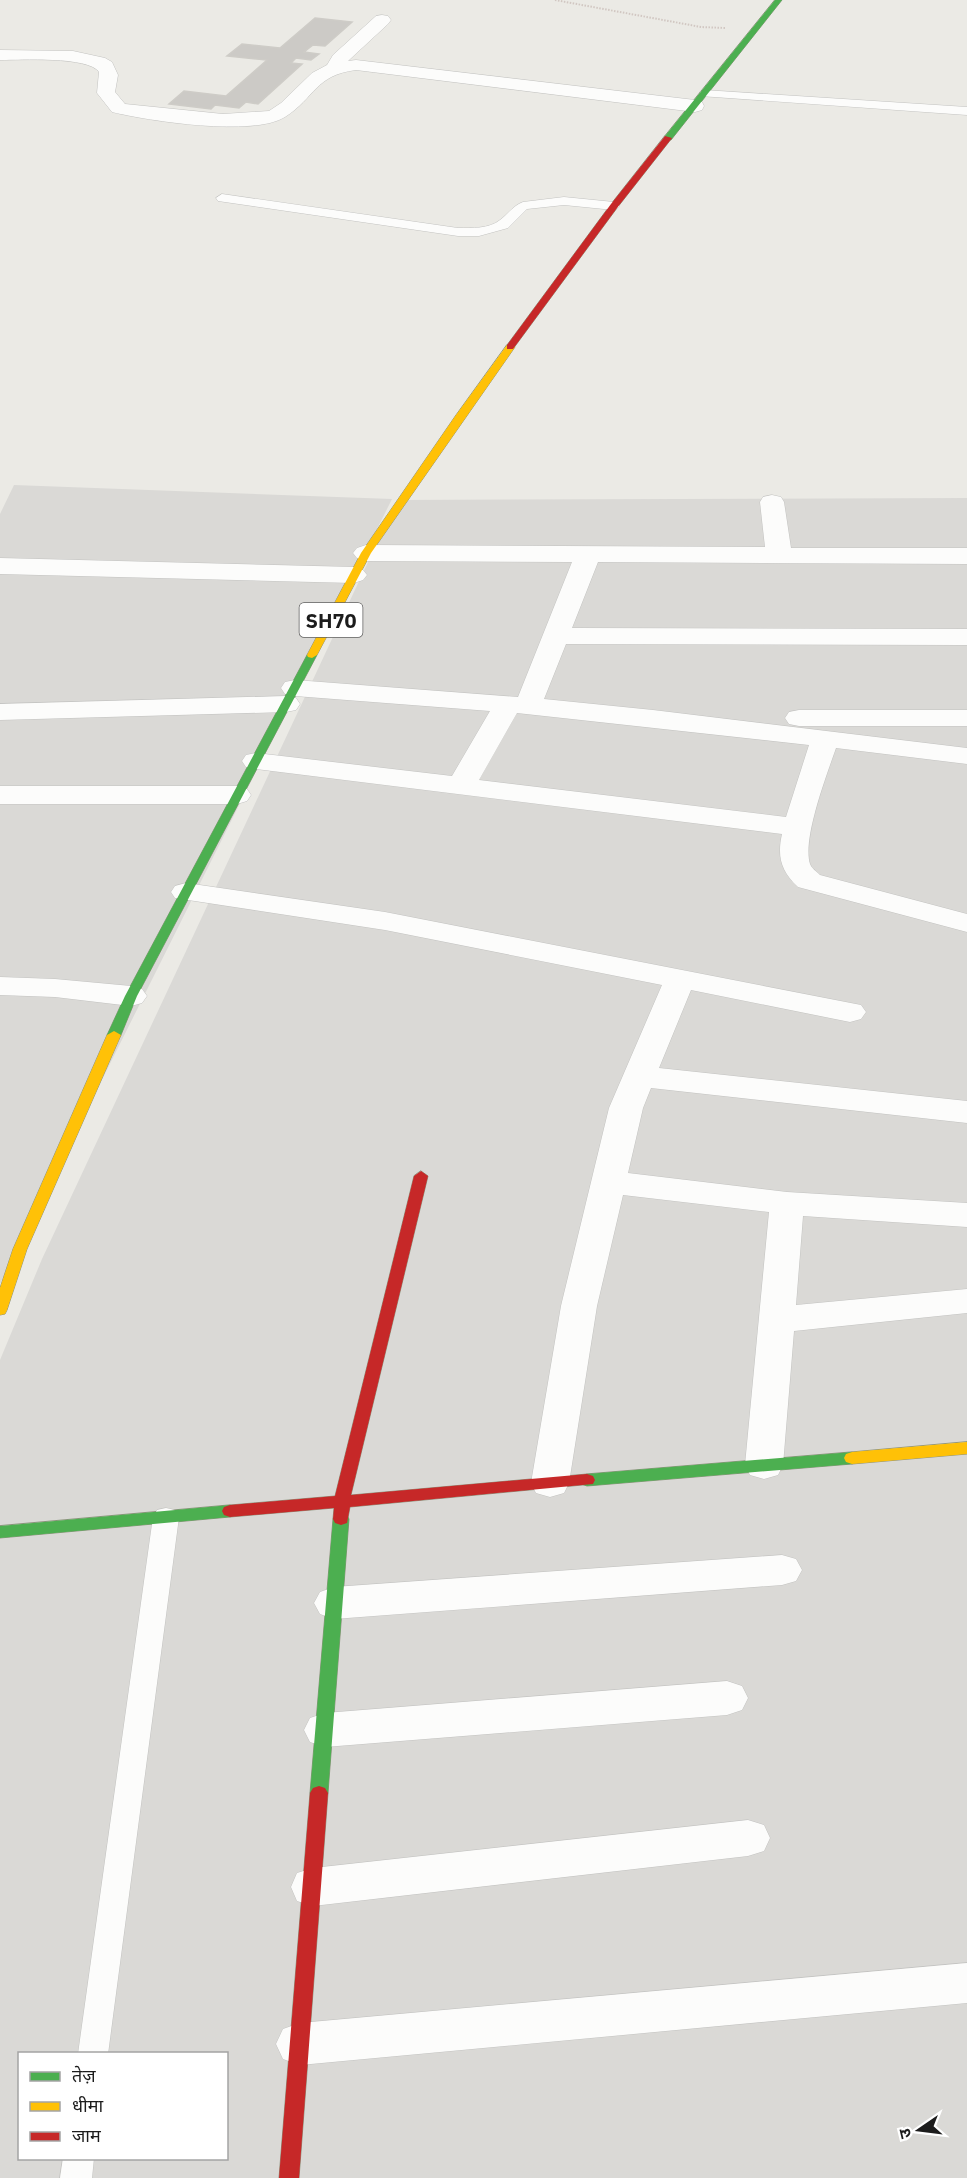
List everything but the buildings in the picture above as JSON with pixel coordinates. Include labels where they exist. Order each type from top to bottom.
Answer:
[{"type":"main road","name":"SH70","points":[[0,1310],[20,1248],[131,996],[360,564],[459,417],[614,206],[779,0]]},
{"type":"main road","points":[[289,2178],[342,1500],[421,1176]]},
{"type":"main road","points":[[0,1532],[342,1500],[967,1448]]},
{"type":"street","points":[[335,67],[339,59],[382,20]]},
{"type":"street","points":[[0,55],[63,56],[106,65],[108,71],[106,93],[118,108],[236,120],[261,119],[276,115],[324,71],[335,67],[365,66],[700,100]]},
{"type":"street","points":[[772,502],[779,555]]},
{"type":"street","points":[[461,786],[518,705],[555,636],[588,554]]},
{"type":"street","points":[[0,566],[360,564],[588,554],[967,556]]},
{"type":"street","points":[[555,636],[967,637]]},
{"type":"street","points":[[0,712],[290,696],[518,705],[653,718],[967,756]]},
{"type":"street","points":[[653,718],[967,718]]},
{"type":"street","points":[[825,739],[798,827],[794,852],[796,868],[809,881],[967,923]]},
{"type":"street","points":[[256,761],[798,827]]},
{"type":"street","points":[[0,795],[237,795]]},
{"type":"street","points":[[186,892],[385,921],[850,1012]]},
{"type":"street","points":[[550,1483],[579,1306],[626,1108],[680,980]]},
{"type":"street","points":[[0,986],[55,988],[131,996]]},
{"type":"street","points":[[639,1076],[967,1112]]},
{"type":"street","points":[[608,1182],[787,1203],[967,1215]]},
{"type":"street","points":[[764,1465],[787,1203]]},
{"type":"street","points":[[777,1320],[967,1301]]},
{"type":"street","points":[[334,1603],[782,1570]]},
{"type":"street","points":[[325,1730],[728,1698]]},
{"type":"street","points":[[313,1887],[748,1838]]},
{"type":"street","points":[[300,2044],[967,1983]]},
{"type":"lane","points":[[700,100],[967,111]]},
{"type":"lane","points":[[222,198],[458,232],[479,232],[503,225],[523,206],[564,201],[614,206]]},
{"type":"lane","points":[[93,2052],[166,1517]]},
{"type":"lane","points":[[76,2178],[79,2160]]},
{"type":"path","points":[[555,0],[701,27],[756,31]]},
{"type":"shaded area","points":[[14,485],[392,499],[0,1284],[0,514]]},
{"type":"shaded area","points":[[967,498],[967,2178],[0,2178],[0,1360],[42,1259],[397,500]]},
{"type":"traffic: fast","points":[[668,138],[779,0]]},
{"type":"traffic: fast","points":[[114,1035],[131,996],[312,655]]},
{"type":"traffic: fast","points":[[587,1480],[852,1458]]},
{"type":"traffic: fast","points":[[0,1532],[230,1511]]},
{"type":"traffic: fast","points":[[319,1793],[341,1519]]},
{"type":"traffic: slow","points":[[312,655],[366,553],[510,347]]},
{"type":"traffic: slow","points":[[0,1310],[20,1249],[114,1035]]},
{"type":"traffic: slow","points":[[852,1458],[967,1448]]},
{"type":"traffic: jam","points":[[510,347],[614,206],[668,138]]},
{"type":"traffic: jam","points":[[341,1519],[342,1500],[421,1176]]},
{"type":"traffic: jam","points":[[230,1511],[587,1480]]},
{"type":"traffic: jam","points":[[289,2178],[319,1793]]}]
